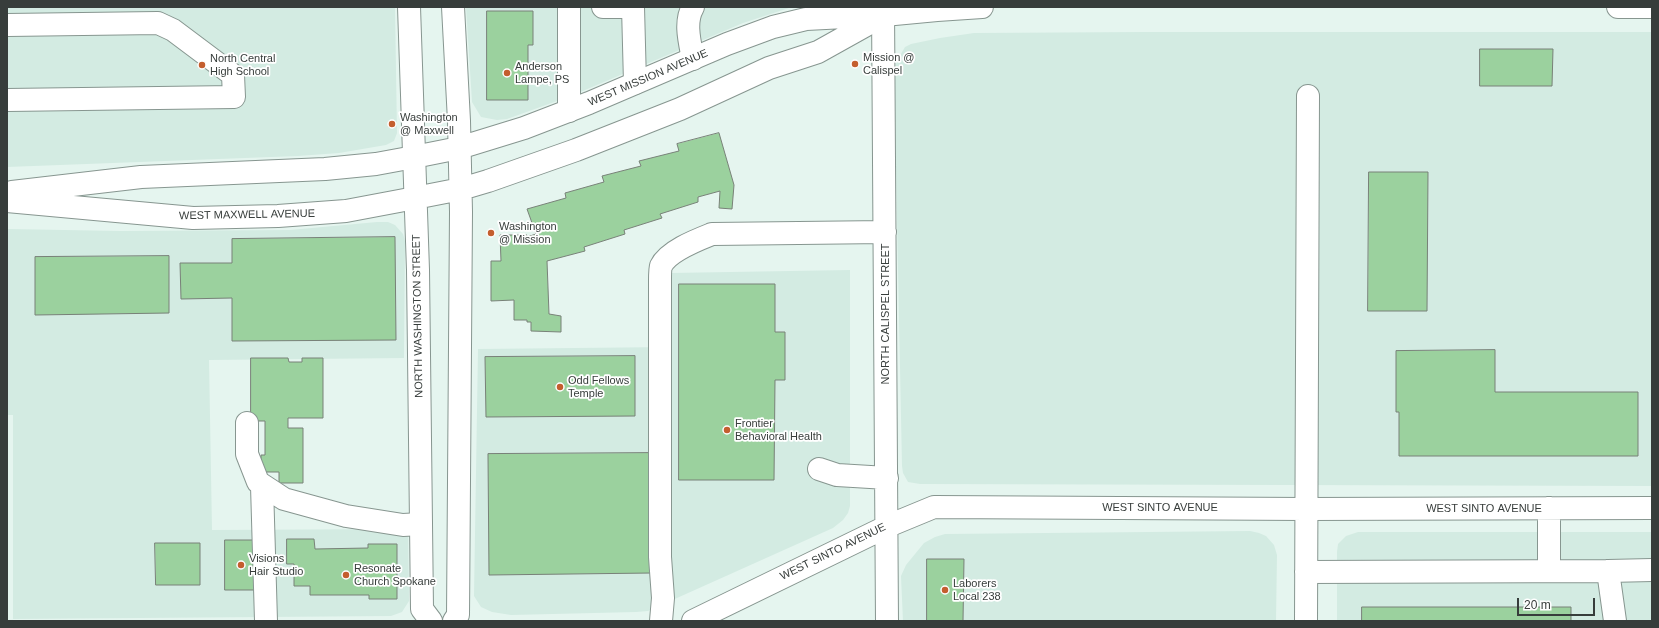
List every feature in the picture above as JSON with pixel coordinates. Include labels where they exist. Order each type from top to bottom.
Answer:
[{"type":"street","name":"NORTH WASHINGTON STREET","points":[[409,7],[418,270],[422,609],[431,621]]},
{"type":"street","points":[[454,621],[458,615],[461,189],[453,7],[461,7]]},
{"type":"street","points":[[569,7],[569,111]]},
{"type":"street","points":[[602,7],[638,7]]},
{"type":"street","points":[[633,7],[635,83]]},
{"type":"street","points":[[693,7],[689,19],[688,30],[693,59]]},
{"type":"street","name":"WEST MISSION AVENUE","points":[[414,157],[459,148],[524,128],[569,111],[804,13],[982,7]]},
{"type":"street","points":[[1618,7],[1652,7]]},
{"type":"street","name":"WEST MISSION AVENUE","points":[[461,189],[576,150],[680,109],[770,68],[818,52],[883,11]]},
{"type":"street","name":"NORTH CALISPEL STREET","points":[[883,11],[888,526],[887,621]]},
{"type":"street","points":[[7,25],[158,24],[173,30],[233,75],[234,97],[7,100]]},
{"type":"street","points":[[1306,621],[1308,96]]},
{"type":"street","points":[[7,192],[141,177],[325,169],[376,164],[414,157]]},
{"type":"street","name":"WEST MAXWELL AVENUE","points":[[7,201],[194,218],[278,216],[346,211],[461,189]]},
{"type":"street","points":[[661,621],[663,598],[660,557],[661,266],[673,253],[686,245],[712,234],[885,232]]},
{"type":"street","points":[[246,423],[247,454],[258,482],[284,499],[346,516],[403,525],[421,524]]},
{"type":"street","points":[[819,469],[837,475],[887,478]]},
{"type":"street","points":[[262,486],[266,621]]},
{"type":"street","name":"WEST SINTO AVENUE","points":[[693,621],[888,526],[934,507],[1306,509],[1652,508]]},
{"type":"street","points":[[1549,508],[1549,571]]},
{"type":"street","points":[[1306,572],[1652,570]]},
{"type":"street","points":[[1608,571],[1614,621]]},
{"type":"shaded area","name":"North Central High School","points":[[7,7],[395,7],[397,133],[394,141],[386,145],[339,153],[298,156],[7,167]]},
{"type":"shaded area","points":[[466,7],[792,7],[743,23],[571,96],[507,119],[497,120],[481,117],[472,102]]},
{"type":"shaded area","points":[[1652,32],[1652,486],[920,484],[908,482],[903,473],[902,466],[894,69],[898,59],[905,47],[911,44],[974,33]]},
{"type":"shaded area","points":[[388,222],[395,225],[403,234],[405,241],[404,358],[209,360],[212,530],[408,529],[409,601],[402,612],[391,616],[13,619],[13,415],[7,415],[7,229],[121,231],[290,230]]},
{"type":"shaded area","points":[[850,270],[850,506],[848,513],[843,520],[833,528],[648,611],[511,615],[492,612],[481,607],[474,596],[478,349],[671,347],[670,273]]},
{"type":"shaded area","points":[[1250,531],[1266,536],[1274,545],[1277,555],[1276,621],[903,621],[901,576],[906,565],[924,543],[945,534]]},
{"type":"shaded area","points":[[1358,532],[1652,532],[1652,621],[1337,621],[1338,544],[1346,536]]},
{"type":"building","name":"Anderson Lampe, PS","points":[[487,11],[533,11],[533,45],[528,45],[528,100],[487,100]]},
{"type":"building","points":[[1480,49],[1553,49],[1552,86],[1480,86]]},
{"type":"building","points":[[719,133],[734,185],[732,209],[719,208],[720,191],[698,197],[698,202],[660,214],[662,218],[624,230],[625,234],[584,247],[585,251],[547,261],[549,314],[561,316],[561,332],[531,331],[531,322],[527,322],[527,320],[514,320],[514,300],[491,301],[491,261],[501,261],[500,235],[527,235],[527,237],[536,234],[527,209],[566,198],[565,193],[604,182],[602,176],[641,166],[639,161],[679,151],[677,144]]},
{"type":"building","points":[[1369,172],[1428,172],[1427,311],[1368,311]]},
{"type":"building","points":[[395,237],[396,340],[232,341],[232,298],[181,299],[180,263],[232,263],[232,239]]},
{"type":"building","points":[[169,256],[169,313],[35,315],[35,257]]},
{"type":"building","name":"Frontier Behavioral Health","points":[[679,284],[775,284],[775,332],[785,332],[785,380],[775,380],[774,480],[679,480]]},
{"type":"building","points":[[1495,350],[1495,392],[1638,392],[1638,456],[1399,456],[1399,412],[1396,412],[1396,351]]},
{"type":"building","name":"Odd Fellows Temple","points":[[635,356],[635,416],[486,417],[485,357]]},
{"type":"building","points":[[251,358],[288,358],[289,362],[302,362],[302,358],[323,358],[323,418],[288,418],[288,428],[303,428],[303,483],[279,483],[279,472],[261,472],[261,455],[265,455],[265,421],[251,421]]},
{"type":"building","points":[[651,453],[652,573],[489,575],[488,454]]},
{"type":"building","name":"Resonate Church Spokane","points":[[287,539],[314,539],[315,549],[368,548],[368,544],[397,544],[397,599],[369,599],[369,595],[310,595],[310,586],[294,586],[294,564],[287,564]]},
{"type":"building","name":"Visions Hair Studio","points":[[225,540],[258,540],[258,590],[225,590]]},
{"type":"building","points":[[155,543],[200,543],[200,585],[156,585]]},
{"type":"building","name":"Laborers Local 238","points":[[927,559],[964,559],[963,621],[927,621]]},
{"type":"building","points":[[1362,607],[1571,607],[1571,621],[1362,621]]},
{"type":"place","name":"Mission @ Calispel","points":[[855,64]]},
{"type":"place","name":"North Central High School","points":[[202,65]]},
{"type":"place","name":"Anderson Lampe, PS","points":[[507,73]]},
{"type":"place","name":"Washington @ Maxwell","points":[[392,124]]},
{"type":"place","name":"Washington @ Mission","points":[[491,233]]},
{"type":"place","name":"Odd Fellows Temple","points":[[560,387]]},
{"type":"place","name":"Frontier Behavioral Health","points":[[727,430]]},
{"type":"place","name":"Visions Hair Studio","points":[[241,565]]},
{"type":"place","name":"Resonate Church Spokane","points":[[346,575]]},
{"type":"place","name":"Laborers Local 238","points":[[945,590]]}]
